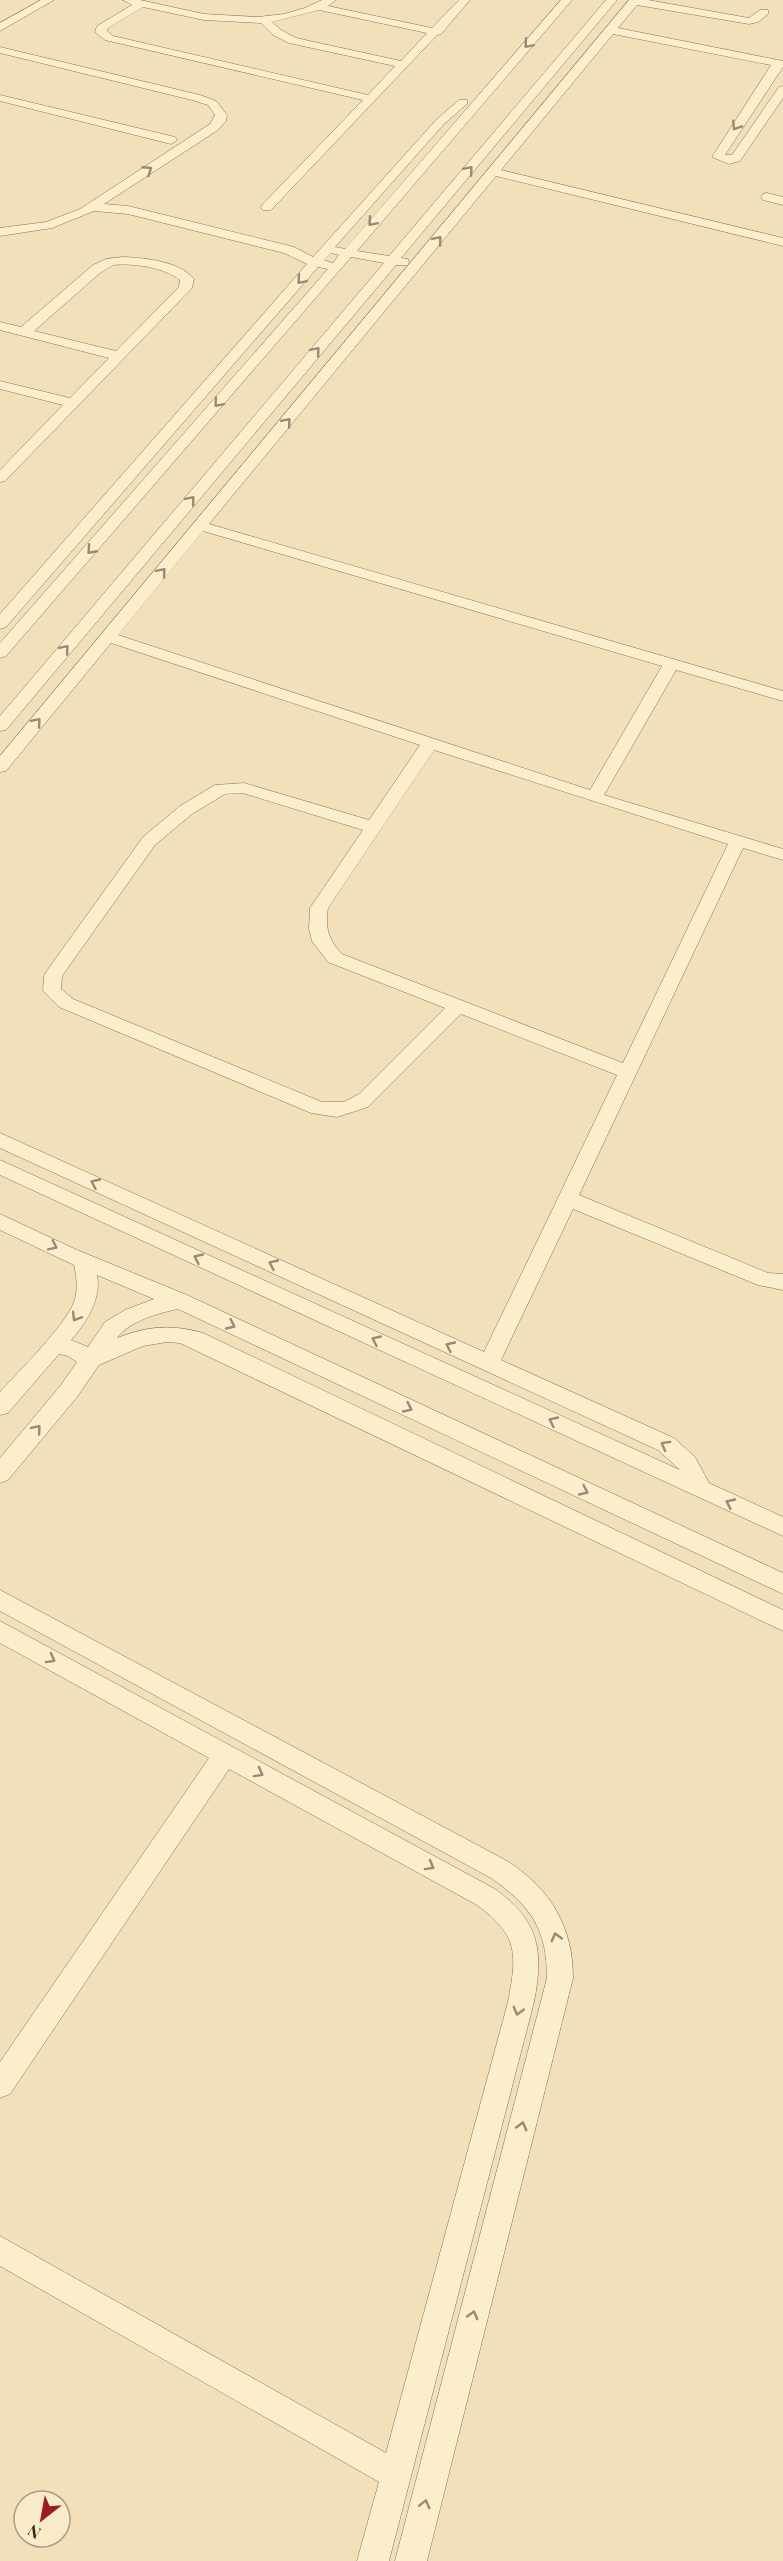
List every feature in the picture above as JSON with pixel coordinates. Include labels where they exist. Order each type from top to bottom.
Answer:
[{"type":"street","points":[[0,28],[49,0]]},
{"type":"street","points":[[128,0],[211,18],[264,19],[295,15],[320,7],[332,0]]},
{"type":"street","points":[[267,207],[437,32],[465,0]]},
{"type":"street","points":[[0,653],[127,511],[334,266],[567,0]]},
{"type":"street","points":[[0,726],[612,0]]},
{"type":"street","points":[[0,767],[635,0],[749,21],[764,12]]},
{"type":"street","points":[[141,4],[103,26],[101,32],[109,38],[372,99]]},
{"type":"street","points":[[320,7],[437,32]]},
{"type":"street","points":[[8,11],[24,15]]},
{"type":"street","points":[[264,19],[279,35],[293,41],[405,64]]},
{"type":"street","points":[[612,30],[780,64],[752,101],[718,155],[721,158],[729,160],[736,158],[783,88]]},
{"type":"street","points":[[0,624],[329,247],[440,122],[473,91],[515,38]]},
{"type":"street","points":[[0,50],[185,104],[199,112]]},
{"type":"street","points":[[0,59],[204,100],[218,109],[221,115],[220,121],[214,127],[92,207],[57,222],[0,232]]},
{"type":"street","points":[[0,98],[175,137],[79,201],[51,215],[0,222]]},
{"type":"street","points":[[752,101],[772,104]]},
{"type":"street","points":[[494,172],[783,242]]},
{"type":"street","points":[[101,187],[117,190],[123,197],[134,201],[285,240],[329,247],[346,253],[418,264]]},
{"type":"street","points":[[767,197],[783,201]]},
{"type":"street","points":[[79,201],[81,204],[92,207],[122,208],[289,250],[315,263],[334,266]]},
{"type":"street","points":[[0,478],[185,288],[188,279],[179,272],[126,260],[107,263],[95,270],[24,332]]},
{"type":"street","points":[[0,326],[118,356]]},
{"type":"street","points":[[0,385],[73,403]]},
{"type":"street","points":[[201,526],[783,696]]},
{"type":"street","points":[[108,637],[594,796],[783,855]]},
{"type":"street","points":[[594,796],[671,664]]},
{"type":"street","points":[[431,741],[319,908],[316,922],[318,936],[334,958],[628,1072]]},
{"type":"street","points":[[373,827],[251,790],[221,789],[186,810],[149,841],[52,976],[52,991],[60,1000],[76,1008],[318,1108],[335,1110],[353,1107],[366,1099],[458,1006]]},
{"type":"street","points":[[489,1363],[738,841]]},
{"type":"street","points":[[0,1140],[666,1444],[686,1461],[700,1489]]},
{"type":"street","points":[[0,1167],[783,1527]]},
{"type":"street","points":[[568,1199],[765,1280],[783,1282]]},
{"type":"street","points":[[0,1221],[84,1261],[180,1301],[783,1584]]},
{"type":"street","points":[[0,1407],[75,1321],[85,1301],[88,1281],[84,1261]]},
{"type":"street","points":[[0,1474],[69,1391],[113,1328],[156,1306],[180,1301]]},
{"type":"street","points":[[90,1360],[141,1336],[174,1334],[195,1339],[783,1621]]},
{"type":"street","points":[[54,1345],[74,1349],[90,1360]]},
{"type":"street","points":[[0,1600],[500,1870],[526,1888],[543,1907],[552,1924],[560,1950],[560,1978],[411,2561]]},
{"type":"street","points":[[0,1631],[498,1904],[516,1924],[526,1948],[528,1962],[520,2002],[373,2561]]},
{"type":"street","points":[[0,2085],[225,1754]]},
{"type":"street","points":[[0,2250],[396,2475]]}]
